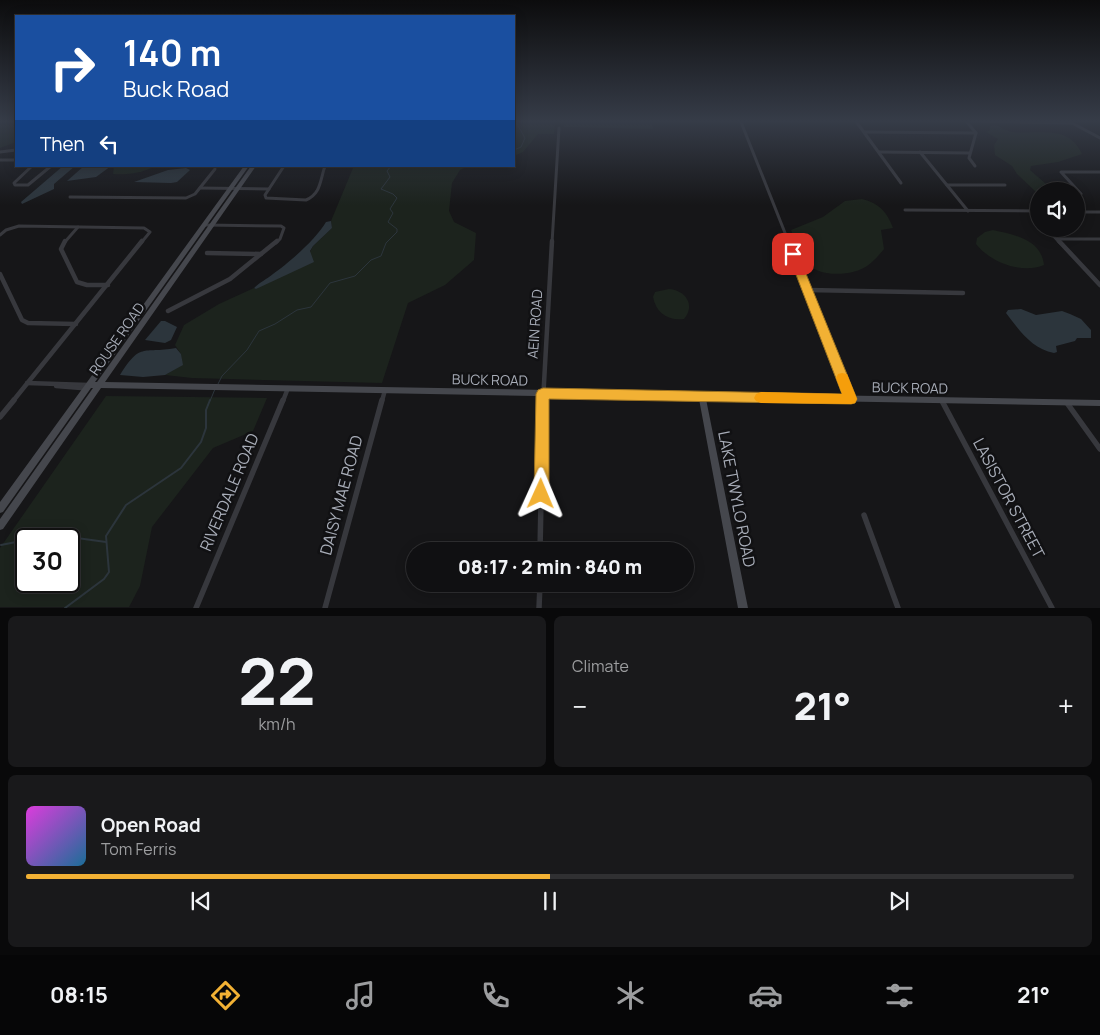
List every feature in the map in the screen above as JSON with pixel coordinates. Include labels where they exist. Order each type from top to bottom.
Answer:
[{"type":"street","name":"AEIN ROAD","points":[[540,542],[543,394],[559,148]]},
{"type":"street","points":[[754,148],[851,399]]},
{"type":"street","points":[[877,148],[901,183]]},
{"type":"street","points":[[972,148],[969,158],[974,166]]},
{"type":"street","points":[[0,152],[15,150]]},
{"type":"street","points":[[880,152],[970,154]]},
{"type":"street","points":[[920,152],[968,210]]},
{"type":"street","points":[[0,160],[15,160]]},
{"type":"street","points":[[31,167],[14,183],[15,185],[28,185],[50,167]]},
{"type":"street","name":"ROUSE ROAD","points":[[0,509],[246,167]]},
{"type":"street","name":"ROUSE ROAD","points":[[0,526],[241,188],[253,167]]},
{"type":"street","points":[[283,167],[265,195],[266,198],[306,200],[311,198],[322,183],[326,167]]},
{"type":"street","points":[[70,197],[183,198],[192,196],[214,169]]},
{"type":"street","points":[[1070,182],[1061,172],[1100,172]]},
{"type":"street","points":[[947,185],[1005,185]]},
{"type":"street","points":[[200,188],[270,188]]},
{"type":"street","points":[[906,210],[1030,211]]},
{"type":"street","points":[[1085,212],[1100,212]]},
{"type":"street","points":[[168,311],[230,279],[280,239],[284,228],[281,226],[204,225]]},
{"type":"street","points":[[0,235],[6,230],[19,226],[144,228],[150,232],[0,417]]},
{"type":"street","points":[[78,227],[61,246],[77,282],[87,285],[108,285]]},
{"type":"street","points":[[1057,239],[1100,239]]},
{"type":"street","points":[[1057,239],[1100,284]]},
{"type":"street","points":[[207,253],[261,254]]},
{"type":"street","points":[[0,274],[22,320],[28,323],[76,324]]},
{"type":"street","points":[[808,290],[962,293]]},
{"type":"street","name":"BUCK ROAD","points":[[27,383],[81,388],[89,385],[199,386],[543,394],[1100,403]]},
{"type":"street","name":"RIVERDALE ROAD","points":[[196,608],[288,388]]},
{"type":"street","name":"DAISY MAE ROAD","points":[[325,608],[384,390]]},
{"type":"street","name":"LAKE TWYLO ROAD","points":[[702,396],[743,608]]},
{"type":"street","name":"LASISTOR STREET","points":[[942,401],[1052,608]]},
{"type":"street","points":[[1067,403],[1100,449]]},
{"type":"street","points":[[864,515],[898,608]]},
{"type":"street","points":[[540,592],[540,608]]},
{"type":"shaded area","points":[[515,148],[526,148],[515,156]]},
{"type":"shaded area","points":[[994,148],[1078,148],[1082,154],[1058,162],[1031,166],[1030,170],[1044,182],[1030,182],[1030,186],[1017,174],[1012,166],[995,155]]},
{"type":"shaded area","points":[[62,167],[74,167],[54,184],[54,189],[22,204],[21,202]]},
{"type":"shaded area","points":[[83,167],[110,167],[96,177],[67,181]]},
{"type":"shaded area","points":[[114,167],[152,167],[129,174],[113,174]]},
{"type":"shaded area","points":[[466,167],[460,170],[452,183],[449,211],[454,222],[476,233],[474,260],[445,285],[408,303],[382,383],[192,378],[165,375],[182,365],[181,354],[175,345],[184,325],[219,304],[254,288],[256,289],[310,252],[313,246],[332,228],[331,221],[353,168]]},
{"type":"shaded area","points":[[186,168],[190,170],[177,182],[134,182],[168,170]]},
{"type":"shaded area","points":[[862,199],[882,209],[891,222],[893,228],[881,230],[884,249],[867,266],[860,270],[843,274],[815,270],[808,265],[799,252],[791,230],[823,217],[845,201]]},
{"type":"shaded area","points":[[331,221],[332,228],[310,251],[314,262],[256,289],[254,288],[294,257],[309,243],[326,222]]},
{"type":"shaded area","points":[[993,230],[1018,236],[1032,244],[1042,256],[1044,265],[1026,268],[1017,267],[1007,265],[990,257],[976,244],[977,238],[985,232]]},
{"type":"shaded area","points":[[669,289],[680,292],[687,299],[689,309],[684,319],[673,319],[664,315],[655,303],[653,297],[655,292]]},
{"type":"shaded area","points":[[1021,309],[1036,315],[1062,311],[1070,314],[1081,319],[1091,330],[1091,338],[1077,338],[1075,341],[1056,346],[1057,352],[1054,353],[1046,351],[1027,338],[1006,313],[1008,310]]},
{"type":"shaded area","points":[[161,321],[177,327],[171,340],[165,343],[145,340]]},
{"type":"shaded area","points":[[176,348],[181,354],[183,365],[165,375],[143,377],[120,375],[133,358],[143,351]]},
{"type":"shaded area","points":[[106,396],[267,398],[253,431],[213,448],[152,527],[140,586],[129,607],[0,607],[0,548]]},
{"type":"waterway","points":[[218,384],[222,376],[247,350],[259,331],[275,324],[297,310],[311,307],[330,283],[355,276],[371,260],[381,256],[386,243],[397,232],[397,229],[388,222],[393,213],[390,209],[397,198],[393,194],[381,189],[390,177],[387,171],[390,167]]},
{"type":"waterway","points":[[210,401],[215,389]]},
{"type":"waterway","points":[[65,608],[104,579],[109,572],[106,536],[126,505],[181,468],[201,442],[206,428],[206,410],[210,400]]},
{"type":"waterway","points":[[80,538],[106,542]]},
{"type":"waterway","points":[[1,545],[15,542]]},
{"type":"slow traffic","points":[[761,398],[851,399],[842,378]]},
{"type":"route","points":[[541,494],[543,394],[851,399],[793,254]]}]
